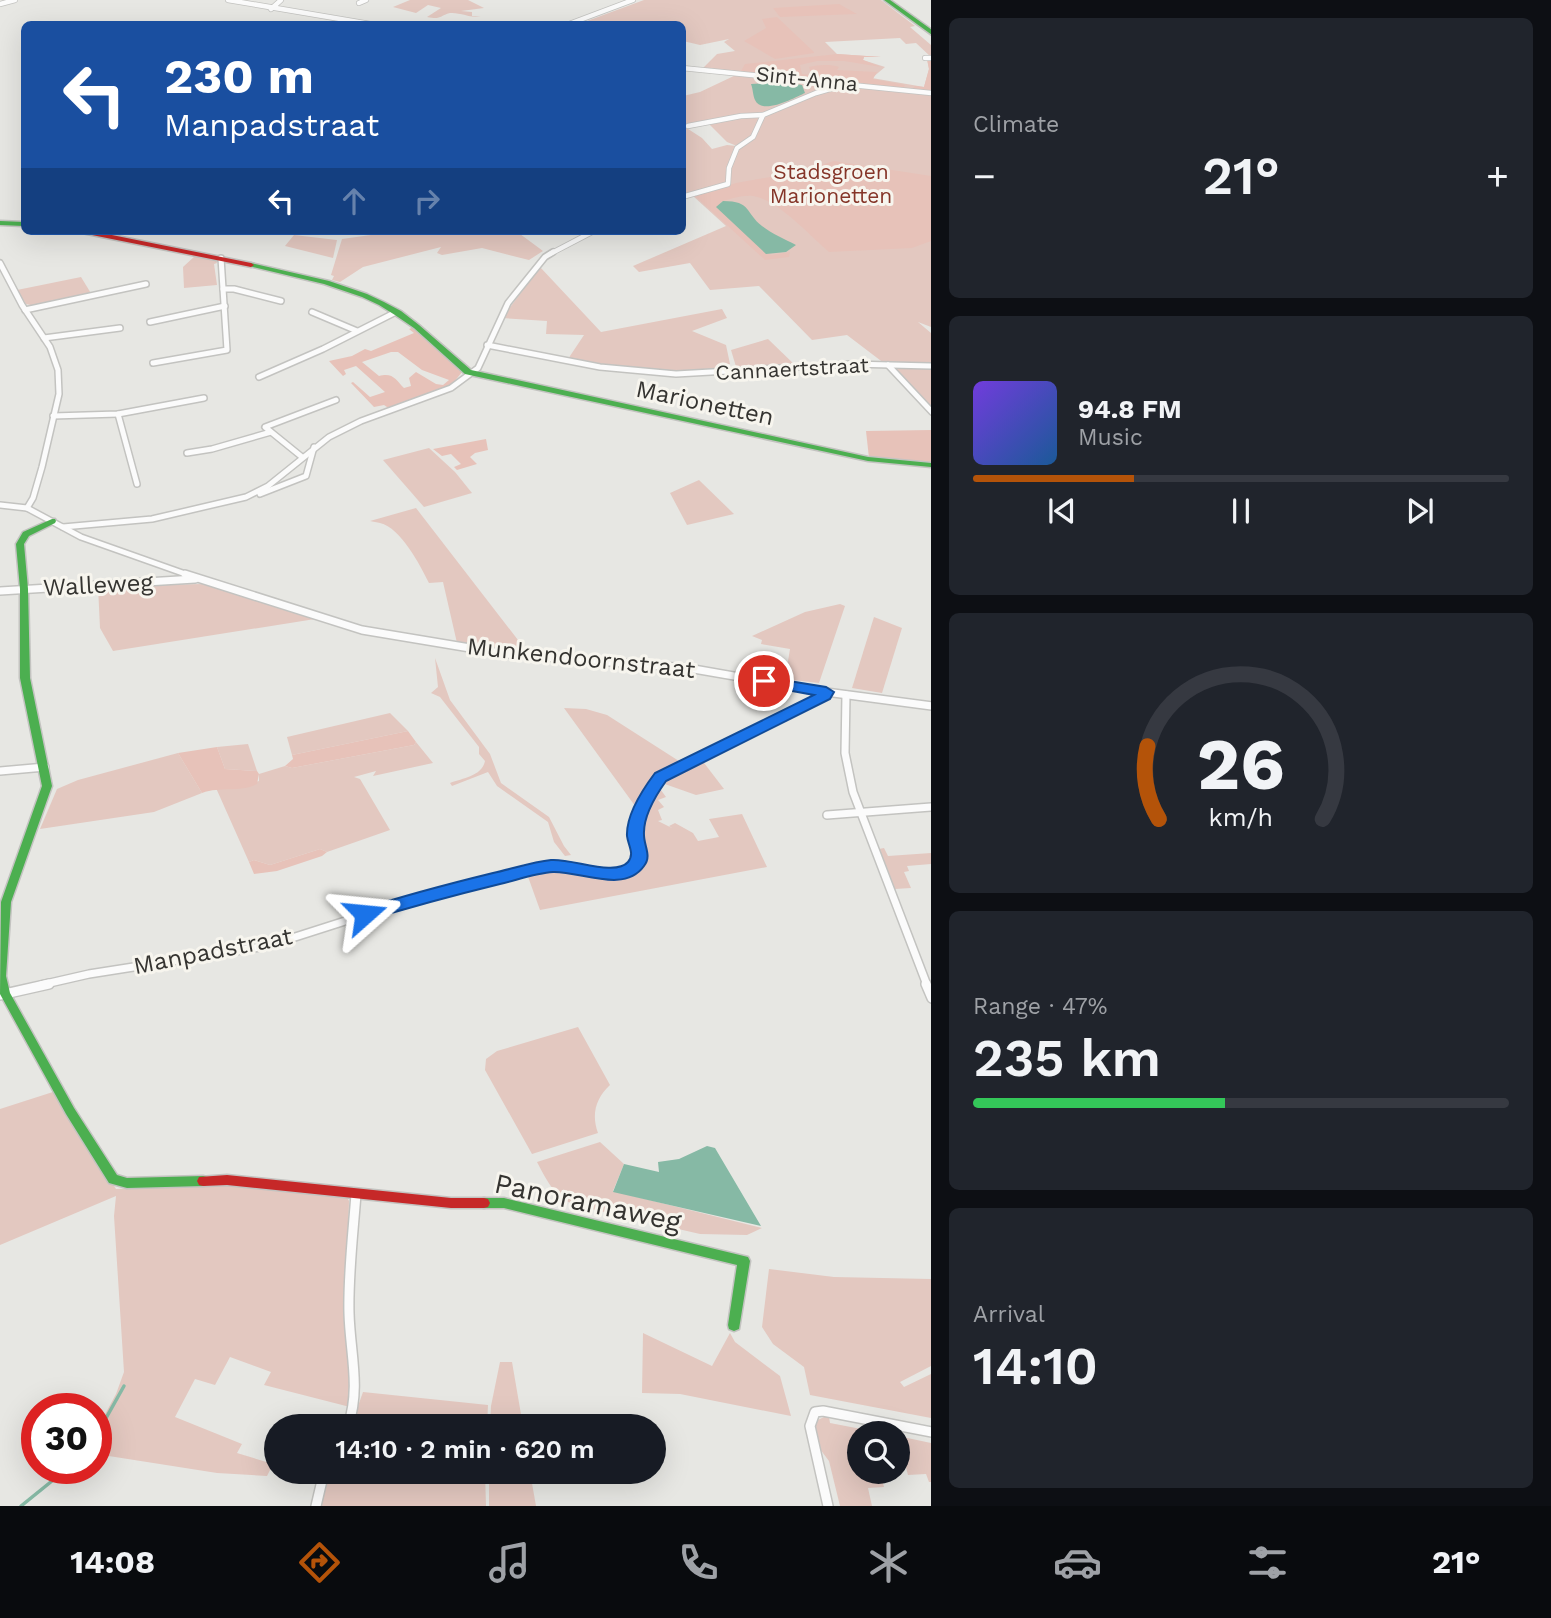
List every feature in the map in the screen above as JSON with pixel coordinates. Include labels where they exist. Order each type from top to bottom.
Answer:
[{"type":"main road","points":[[887,0],[931,32]]},
{"type":"main road","points":[[897,0],[931,25]]},
{"type":"main road","points":[[0,223],[21,224]]},
{"type":"main road","points":[[103,235],[311,278],[360,294],[396,312],[440,345],[460,367],[472,373]]},
{"type":"main road","name":"Marionetten","points":[[472,373],[856,457],[931,465]]},
{"type":"main road","points":[[52,521],[26,534],[21,540],[25,678],[47,786],[6,902],[1,966],[3,994],[76,1122],[107,1172],[117,1182],[227,1180],[313,1187],[356,1194]]},
{"type":"main road","name":"Panoramaweg","points":[[356,1194],[451,1203],[504,1203],[744,1261],[734,1325]]},
{"type":"street","points":[[0,4],[15,0]]},
{"type":"street","points":[[228,0],[350,21]]},
{"type":"street","points":[[271,9],[281,0]]},
{"type":"street","points":[[359,2],[366,0]]},
{"type":"street","points":[[577,21],[633,0]]},
{"type":"street","points":[[925,58],[931,58]]},
{"type":"street","name":"Sint-Anna","points":[[686,68],[931,93]]},
{"type":"street","points":[[688,126],[741,116],[763,115],[816,93],[847,84]]},
{"type":"street","points":[[686,196],[729,183],[729,168],[737,149],[753,136],[763,115]]},
{"type":"street","points":[[246,497],[268,486],[314,447],[361,421],[440,394],[472,373],[478,368],[508,303],[545,257],[585,235]]},
{"type":"street","points":[[153,363],[227,350],[221,258]]},
{"type":"street","points":[[1,267],[54,354],[58,370],[59,394],[42,467],[33,498],[27,508]]},
{"type":"street","points":[[25,310],[146,284]]},
{"type":"street","points":[[223,289],[234,289],[281,301]]},
{"type":"street","points":[[150,323],[225,306]]},
{"type":"street","points":[[312,312],[357,331]]},
{"type":"street","points":[[259,377],[396,312]]},
{"type":"street","points":[[44,338],[120,328]]},
{"type":"street","name":"Cannaertstraat","points":[[487,345],[600,367],[676,374],[851,364],[931,366]]},
{"type":"street","name":"Cannaertstraat","points":[[888,365],[931,411]]},
{"type":"street","points":[[53,416],[118,414],[204,398]]},
{"type":"street","points":[[302,457],[265,427],[335,400]]},
{"type":"street","points":[[118,414],[137,484]]},
{"type":"street","points":[[187,453],[212,449],[271,432]]},
{"type":"street","points":[[63,527],[152,519],[246,497],[302,479],[308,472],[314,447]]},
{"type":"street","name":"Munkendoornstraat","points":[[0,505],[27,508],[99,544],[195,578],[362,630],[433,639],[506,654],[688,668],[826,692],[931,706]]},
{"type":"street","name":"Walleweg","points":[[0,591],[177,582],[195,578]]},
{"type":"street","name":"Manpadstraat","points":[[3,994],[89,974],[267,946],[414,899],[550,866],[563,865],[601,874],[621,874],[638,863],[640,853],[635,836],[637,824],[650,791],[661,777],[825,696],[826,692]]},
{"type":"street","points":[[846,695],[845,753],[860,812],[931,995]]},
{"type":"street","points":[[0,771],[45,767]]},
{"type":"street","points":[[827,815],[930,807]]},
{"type":"street","points":[[353,1414],[358,1388],[349,1311],[356,1194]]},
{"type":"street","points":[[828,1506],[810,1426],[815,1412],[823,1411],[931,1432]]},
{"type":"street","points":[[316,1506],[321,1484]]},
{"type":"green space","points":[[410,0],[468,0],[484,8],[461,11],[472,12],[472,16],[481,17],[473,17],[450,13],[435,18],[427,17],[441,8],[428,5],[416,13],[393,7]]},
{"type":"green space","name":"Stadsgroen Marionetten","points":[[644,0],[881,0],[915,26],[910,27],[931,45],[931,57],[916,43],[906,44],[900,38],[825,42],[837,54],[881,57],[864,57],[863,60],[885,67],[872,78],[924,87],[929,69],[927,59],[931,59],[931,327],[918,322],[931,333],[931,408],[893,370],[847,335],[812,340],[759,286],[710,290],[690,263],[639,272],[633,266],[726,226],[693,196],[686,196],[686,128],[702,138],[712,149],[727,145],[737,146],[727,142],[708,123],[686,127],[686,95],[700,92],[738,74],[702,69],[717,54],[735,51],[724,42],[729,39],[700,45],[686,42],[686,21],[587,21]]},
{"type":"green space","points":[[839,4],[857,14],[780,17],[773,8]]},
{"type":"green space","points":[[777,17],[814,53],[775,59],[744,41],[766,28],[762,19]]},
{"type":"green space","points":[[837,54],[881,57],[864,57],[863,60],[881,67],[844,61],[817,61],[800,65],[802,74],[812,75],[809,67],[832,65],[839,67],[837,70],[877,72],[873,79],[905,85],[904,87],[912,89],[741,71],[745,64]]},
{"type":"green space","points":[[927,59],[931,59],[931,91],[912,89],[915,86],[924,87],[929,69]]},
{"type":"green space","points":[[834,161],[931,176],[931,241],[912,248],[829,252],[783,211],[763,199],[745,196],[720,202],[771,255],[790,252],[789,257],[765,260],[695,196],[736,183],[798,172]]},
{"type":"green space","points":[[294,235],[337,240],[333,258],[285,246]]},
{"type":"green space","points":[[371,235],[521,235],[543,251],[529,260],[482,248],[442,255],[437,253],[441,247],[363,267],[340,282],[332,280],[334,276],[331,275],[342,239]]},
{"type":"green space","points":[[195,256],[216,260],[217,263],[214,264],[217,285],[184,288],[183,267]]},
{"type":"green space","points":[[540,267],[601,332],[722,309],[727,318],[692,331],[726,345],[730,364],[723,367],[726,370],[666,371],[607,366],[568,359],[584,335],[546,334],[547,321],[502,318]]},
{"type":"green space","points":[[81,277],[92,295],[35,306],[26,304],[17,290]]},
{"type":"green space","points":[[414,327],[462,372],[450,387],[390,409],[384,405],[374,407],[351,383],[370,397],[385,392],[356,366],[344,370],[346,374],[343,376],[329,361],[352,356],[365,349],[371,351],[414,333],[409,329]],"holes":[[[398,352],[422,370],[449,380],[443,385],[436,384],[416,372],[409,378],[411,386],[404,388],[394,378],[388,375],[379,376],[362,362]]]},
{"type":"green space","points":[[768,339],[797,367],[737,370],[731,350]]},
{"type":"green space","points":[[931,430],[931,463],[869,458],[866,431]]},
{"type":"green space","points":[[486,439],[488,450],[470,457],[477,464],[457,470],[454,467],[461,464],[451,454],[442,456],[433,449]]},
{"type":"green space","points":[[429,448],[455,472],[472,493],[424,507],[383,460]]},
{"type":"green space","points":[[699,480],[734,514],[687,525],[670,493]]},
{"type":"green space","points":[[416,508],[528,653],[457,643],[443,582],[429,583],[402,539],[388,526],[370,521]]},
{"type":"green space","points":[[204,584],[259,599],[315,619],[113,651],[100,628],[98,586]]},
{"type":"green space","points":[[840,604],[845,606],[819,683],[785,679],[790,649],[761,644],[762,640],[752,636],[805,612]]},
{"type":"green space","points":[[874,617],[902,628],[882,693],[852,688]]},
{"type":"green space","points":[[435,658],[450,700],[490,754],[501,783],[549,817],[571,855],[565,856],[554,842],[548,822],[497,786],[488,772],[452,786],[450,783],[480,770],[485,761],[479,754],[479,747],[440,697],[431,693],[438,687]]},
{"type":"green space","points":[[564,708],[586,709],[607,715],[682,763],[658,775],[638,810]]},
{"type":"green space","points":[[390,713],[408,731],[292,755],[287,737]]},
{"type":"green space","points":[[408,731],[416,742],[414,745],[292,768],[285,766],[293,759],[292,755]]},
{"type":"green space","points":[[416,742],[433,763],[373,776],[376,771],[354,777],[360,779],[390,830],[327,852],[320,849],[270,865],[254,860],[249,862],[216,788],[230,789],[259,781],[259,774],[285,766],[292,768],[414,745]]},
{"type":"green space","points":[[248,744],[257,771],[225,769],[217,747]]},
{"type":"green space","points":[[217,747],[225,769],[257,771],[257,784],[202,793],[178,753]]},
{"type":"green space","points":[[178,753],[202,793],[154,812],[40,829],[57,789],[78,780]]},
{"type":"green space","points":[[701,759],[724,789],[696,795],[659,782]]},
{"type":"green space","points":[[658,786],[666,797],[658,800],[664,807],[658,810],[662,820],[658,821],[672,828],[669,826],[675,823],[693,833],[698,841],[719,837],[709,819],[742,814],[767,867],[540,910],[527,874],[549,868],[620,877],[641,862],[640,823],[650,797]]},
{"type":"green space","points":[[884,848],[888,856],[931,853],[931,864],[907,866],[909,871],[904,872],[911,888],[895,889],[879,849]]},
{"type":"green space","points":[[320,849],[327,852],[277,871],[254,874],[249,862],[254,860],[270,865]]},
{"type":"green space","points":[[578,1027],[610,1085],[601,1095],[596,1107],[598,1133],[532,1154],[485,1070],[486,1059],[497,1051]]},
{"type":"green space","points":[[56,1091],[116,1189],[223,1184],[346,1195],[349,1201],[346,1312],[354,1375],[350,1407],[264,1385],[271,1372],[230,1357],[215,1385],[195,1379],[175,1417],[242,1444],[237,1453],[264,1461],[264,1476],[217,1473],[112,1457],[112,1401],[124,1372],[114,1216],[116,1196],[0,1245],[0,1109]]},
{"type":"green space","points":[[600,1142],[624,1164],[613,1191],[762,1228],[747,1235],[700,1234],[574,1205],[552,1187],[537,1162]]},
{"type":"green space","points":[[769,1269],[834,1277],[931,1279],[931,1366],[900,1382],[904,1387],[931,1374],[931,1418],[810,1395],[804,1367],[773,1344],[762,1327]]},
{"type":"green space","points":[[643,1333],[712,1366],[730,1333],[735,1342],[780,1376],[791,1416],[680,1394],[642,1393]]},
{"type":"green space","points":[[500,1362],[512,1362],[521,1414],[491,1414]]},
{"type":"green space","points":[[363,1392],[488,1405],[488,1414],[355,1414]]},
{"type":"green space","points":[[826,1416],[829,1417],[830,1423],[847,1426],[847,1484],[883,1484],[884,1487],[868,1488],[872,1506],[840,1506],[829,1461],[820,1449],[815,1427],[818,1420]]},
{"type":"green space","points":[[910,1439],[931,1443],[931,1482],[926,1474],[910,1475]]},
{"type":"green space","points":[[325,1484],[485,1484],[486,1506],[319,1506]]},
{"type":"green space","points":[[489,1484],[532,1484],[536,1506],[489,1506]]},
{"type":"shaded area","points":[[785,82],[802,85],[805,93],[772,106],[764,106],[755,100],[751,84]]},
{"type":"shaded area","points":[[723,201],[744,205],[762,226],[796,245],[786,252],[766,254],[716,207]]},
{"type":"shaded area","points":[[707,1146],[715,1148],[761,1226],[613,1192],[624,1164],[659,1172],[658,1162],[679,1159]]},
{"type":"waterway","points":[[112,1407],[124,1386]]},
{"type":"waterway","points":[[21,1506],[48,1484]]},
{"type":"traffic: fast","points":[[887,0],[931,32]]},
{"type":"traffic: fast","points":[[0,223],[21,224]]},
{"type":"traffic: fast","points":[[251,265],[327,282],[364,295],[398,313],[468,372],[868,459],[931,465]]},
{"type":"traffic: fast","points":[[52,521],[26,534],[20,544],[24,589],[25,678],[47,786],[6,902],[1,976],[5,993],[70,1111],[113,1179],[127,1183],[203,1181]]},
{"type":"traffic: fast","points":[[484,1203],[504,1203],[744,1261],[734,1325]]},
{"type":"traffic: jam","points":[[102,235],[251,265]]},
{"type":"traffic: jam","points":[[203,1181],[227,1180],[451,1203],[484,1203]]},
{"type":"route","points":[[365,914],[414,899],[550,866],[574,866],[608,876],[626,872],[638,863],[640,853],[635,836],[637,824],[650,791],[661,777],[825,696],[826,692],[764,681]]}]
